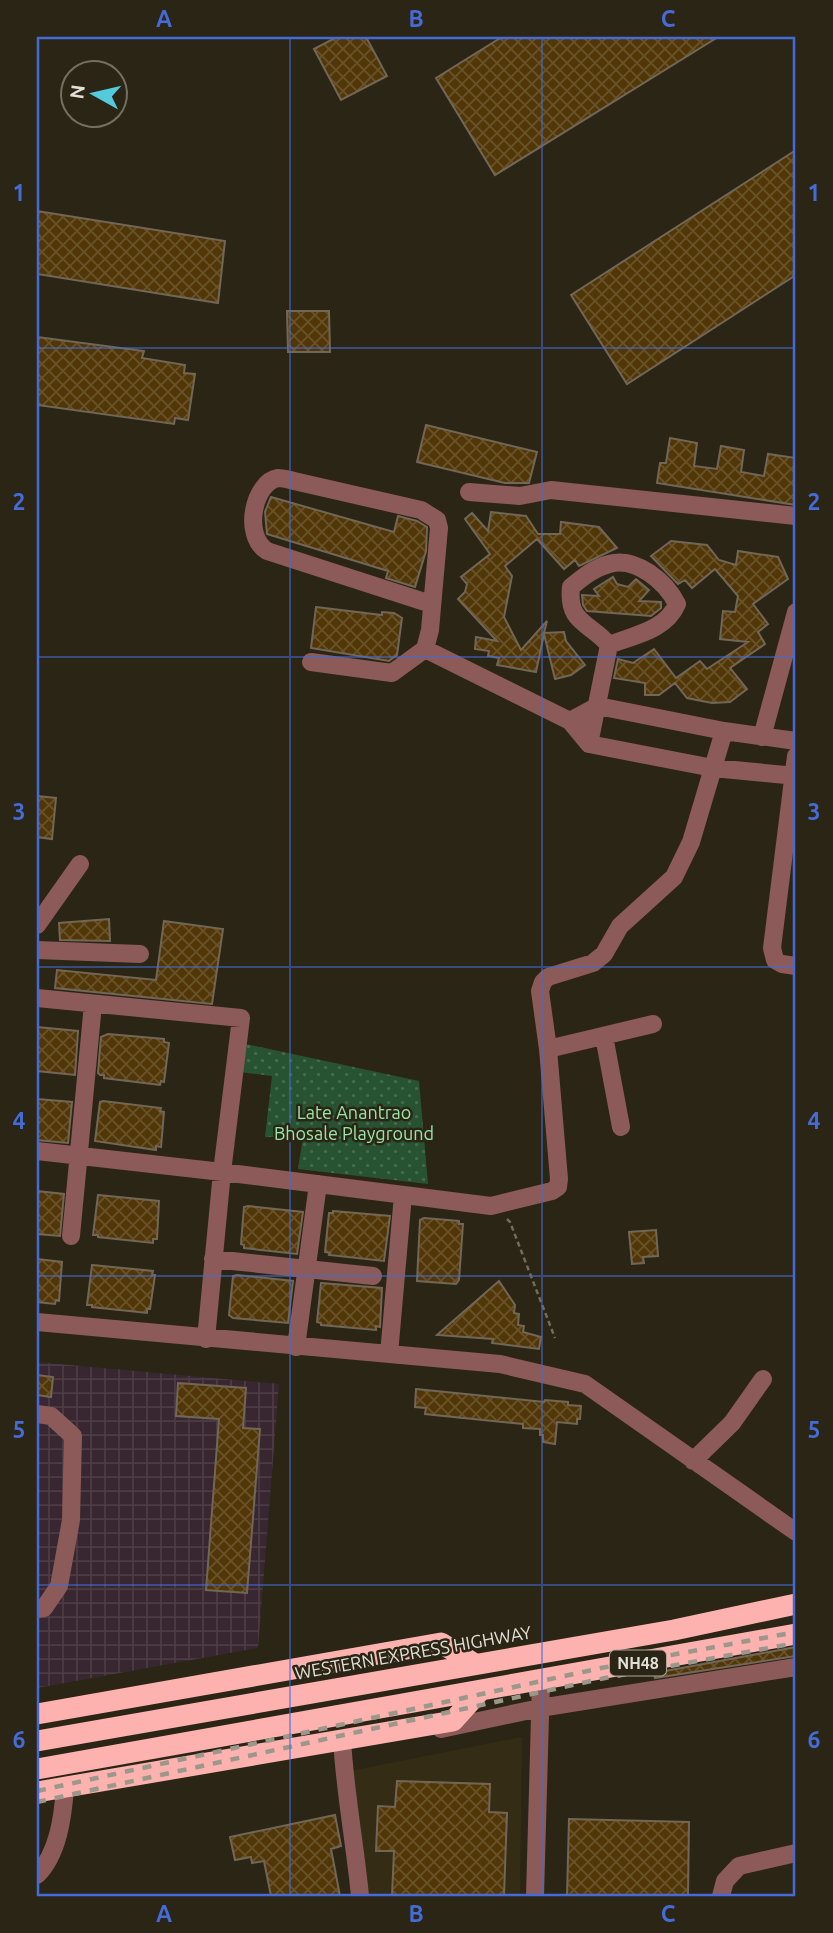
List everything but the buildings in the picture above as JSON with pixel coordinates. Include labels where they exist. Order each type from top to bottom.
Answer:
[{"type":"highway","name":"WESTERN EXPRESS HIGHWAY","points":[[37,1741],[674,1630],[796,1604]]},
{"type":"highway","name":"NH48","points":[[37,1769],[796,1634]]},
{"type":"highway","points":[[37,1714],[441,1643],[473,1663]]},
{"type":"highway","points":[[37,1792],[65,1791],[342,1745],[453,1721],[480,1691]]},
{"type":"street","points":[[311,662],[392,673],[425,649],[430,631],[439,528],[437,520],[430,514],[279,478],[265,486],[251,525],[258,546],[431,604]]},
{"type":"street","points":[[468,492],[520,496],[551,490],[796,516]]},
{"type":"street","points":[[612,563],[636,566],[670,590],[677,604],[672,615],[658,627],[610,645],[572,611],[569,603],[571,587],[586,575],[612,563]]},
{"type":"street","points":[[762,737],[796,612]]},
{"type":"street","points":[[589,744],[610,645]]},
{"type":"street","points":[[425,649],[570,721],[589,744],[713,768],[795,776]]},
{"type":"street","points":[[570,721],[598,706],[724,731],[796,741]]},
{"type":"street","points":[[37,1151],[491,1206],[552,1191],[558,1187],[548,1049],[540,991],[543,982],[548,977],[593,963],[604,954],[620,926],[674,877],[691,842],[724,731]]},
{"type":"street","points":[[796,756],[772,948],[775,960],[796,966]]},
{"type":"street","points":[[37,925],[80,864]]},
{"type":"street","points":[[37,950],[140,954]]},
{"type":"street","points":[[37,998],[241,1018],[222,1172],[206,1339]]},
{"type":"street","points":[[71,1236],[93,1004]]},
{"type":"street","points":[[548,1049],[653,1024]]},
{"type":"street","points":[[604,1036],[621,1127]]},
{"type":"street","points":[[296,1347],[318,1184]]},
{"type":"street","points":[[389,1354],[403,1195]]},
{"type":"street","points":[[213,1259],[373,1276]]},
{"type":"street","points":[[37,1322],[500,1364],[585,1384],[796,1532]]},
{"type":"street","points":[[693,1461],[732,1423],[763,1379]]},
{"type":"street","points":[[37,1414],[51,1416],[73,1436],[71,1521],[59,1586],[44,1608],[37,1609]]},
{"type":"street","points":[[360,1896],[353,1821],[344,1781],[342,1745],[540,1708],[796,1667]]},
{"type":"street","points":[[536,1896],[541,1681]]},
{"type":"street","points":[[37,1801],[65,1791],[64,1813],[54,1845],[44,1867],[37,1875]]},
{"type":"street","points":[[721,1896],[725,1881],[739,1867],[796,1853]]},
{"type":"path","points":[[491,1206],[510,1222],[555,1338]]},
{"type":"shaded area","points":[[37,1362],[279,1384],[258,1648],[37,1688]]},
{"type":"shaded area","points":[[522,1737],[520,1896],[355,1896],[345,1772]]},
{"type":"green space","name":"Late Anantrao Bhosale Playground","points":[[241,1043],[419,1081],[428,1184],[298,1169],[303,1137],[265,1137],[272,1076],[239,1072]]},
{"type":"railway","points":[[37,1791],[601,1668],[796,1632]]},
{"type":"railway","points":[[37,1802],[605,1678],[796,1643]]}]
